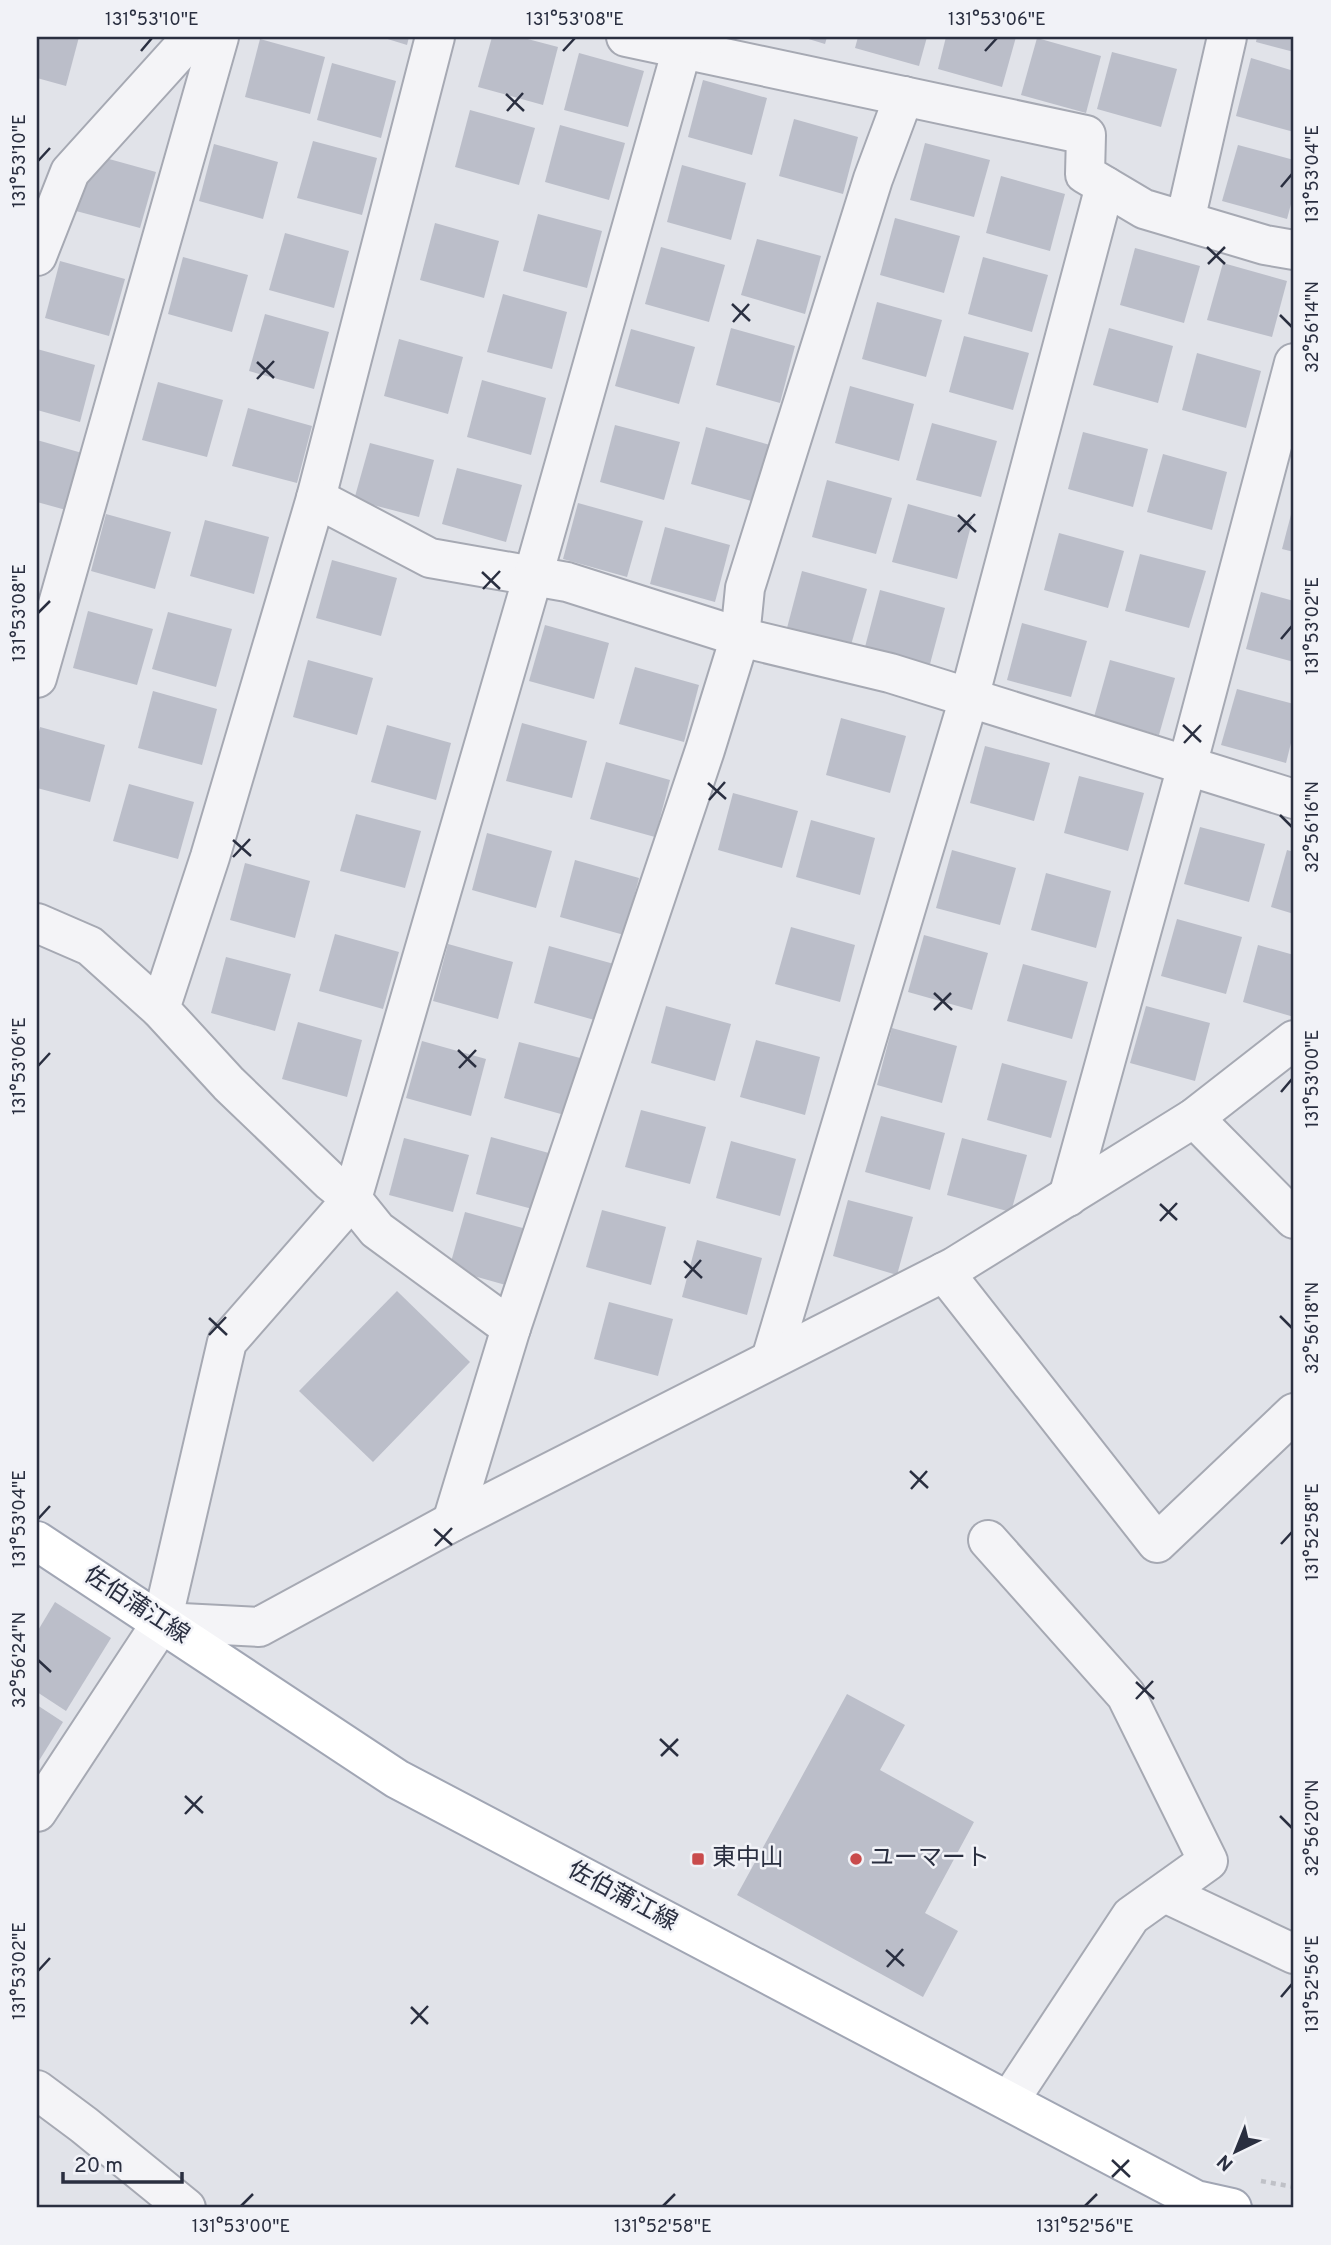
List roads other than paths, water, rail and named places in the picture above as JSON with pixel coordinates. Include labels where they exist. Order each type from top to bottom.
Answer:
[{"type":"main road","name":"佐伯蒲江線","points":[[37,1541],[397,1779],[1196,2200],[1232,2208]]},
{"type":"street","points":[[37,256],[69,172],[213,37]]},
{"type":"street","points":[[37,678],[213,37]]},
{"type":"street","points":[[160,1009],[211,857],[316,498],[435,37]]},
{"type":"street","points":[[626,37],[1086,135],[1085,174],[1144,209],[1265,245],[1294,250]]},
{"type":"street","points":[[1185,221],[1227,37]]},
{"type":"street","points":[[37,1812],[162,1622],[227,1342],[352,1199],[533,576],[682,49]]},
{"type":"street","points":[[452,1522],[511,1328],[705,750],[740,637],[745,588],[873,179],[904,96]]},
{"type":"street","points":[[771,1359],[969,698],[1105,186]]},
{"type":"street","points":[[1068,1197],[1187,766],[1294,363]]},
{"type":"street","points":[[316,498],[430,558],[567,582],[740,637],[890,674],[1294,799]]},
{"type":"street","points":[[37,923],[90,946],[160,1009],[229,1084],[352,1199],[377,1230],[511,1328]]},
{"type":"street","points":[[162,1622],[259,1626],[452,1522],[944,1272],[1194,1118],[1294,1040]]},
{"type":"street","points":[[1194,1118],[1294,1219]]},
{"type":"street","points":[[944,1272],[1157,1543],[1294,1413]]},
{"type":"street","points":[[988,1540],[1126,1695],[1208,1861],[1131,1916],[1009,2101]]},
{"type":"street","points":[[1166,1893],[1294,1954]]},
{"type":"street","points":[[37,2090],[186,2208]]},
{"type":"place","name":"東中山","points":[[698,1859]]},
{"type":"place","name":"ユーマート","points":[[856,1859]]}]
